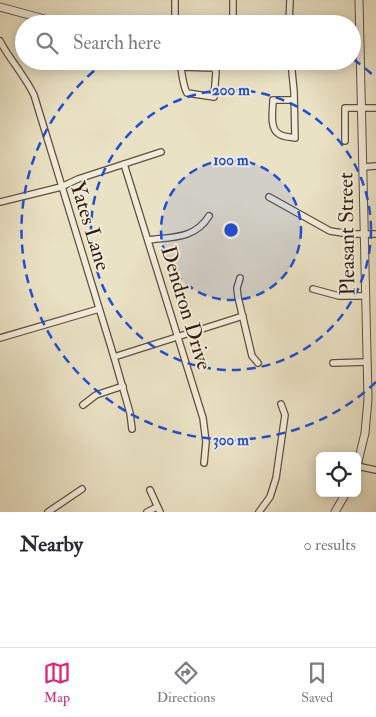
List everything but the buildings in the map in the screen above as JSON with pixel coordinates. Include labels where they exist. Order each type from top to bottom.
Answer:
[{"type":"street","points":[[175,0],[175,15]]},
{"type":"street","points":[[233,0],[233,15]]},
{"type":"street","points":[[290,0],[290,15]]},
{"type":"street","name":"Pleasant Street","points":[[357,15],[359,0]]},
{"type":"street","points":[[0,7],[30,15]]},
{"type":"street","name":"Yates Lane","points":[[0,41],[15,64]]},
{"type":"street","name":"Yates Lane","points":[[19,70],[32,91],[123,386],[132,429]]},
{"type":"street","points":[[181,70],[187,92],[214,97],[215,70]]},
{"type":"street","points":[[292,70],[294,100],[295,138],[278,134],[274,130],[273,120],[273,100],[294,100]]},
{"type":"street","name":"Pleasant Street","points":[[359,70],[363,167],[367,362],[367,416],[360,452]]},
{"type":"street","points":[[345,141],[345,108],[376,108]]},
{"type":"street","points":[[0,202],[61,187],[78,179],[161,152]]},
{"type":"street","name":"Dendron Drive","points":[[124,164],[205,427],[204,463]]},
{"type":"street","points":[[363,167],[376,166]]},
{"type":"street","points":[[269,197],[330,231],[349,234],[376,234]]},
{"type":"street","points":[[148,240],[195,232],[203,226],[209,216]]},
{"type":"street","points":[[240,278],[237,288],[242,316],[252,356],[258,363]]},
{"type":"street","points":[[312,290],[339,296],[366,296]]},
{"type":"street","points":[[0,338],[99,309]]},
{"type":"street","points":[[114,357],[242,316]]},
{"type":"street","points":[[333,363],[367,362]]},
{"type":"street","points":[[83,405],[88,399],[96,395],[123,386]]},
{"type":"street","points":[[259,512],[270,497],[276,478],[284,415],[281,404]]},
{"type":"street","points":[[361,467],[376,470]]},
{"type":"street","points":[[48,512],[82,489]]},
{"type":"street","points":[[146,512],[159,510],[150,490]]},
{"type":"street","points":[[335,512],[344,497]]}]
